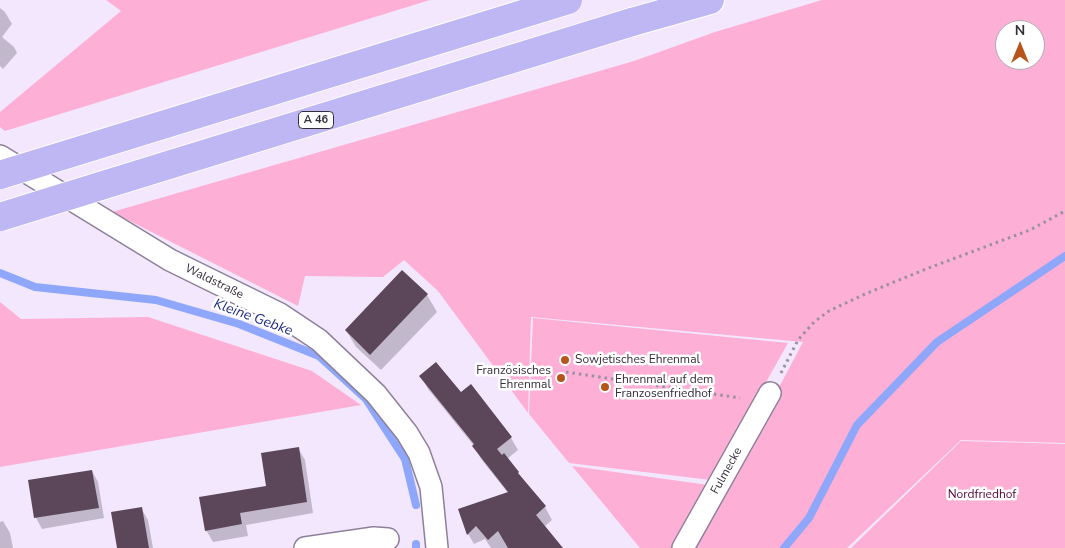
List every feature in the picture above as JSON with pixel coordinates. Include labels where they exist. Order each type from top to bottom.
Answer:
[{"type":"highway","points":[[0,175],[568,0]]},
{"type":"highway","name":"A 46","points":[[0,217],[632,22],[710,0]]},
{"type":"street","name":"Waldstraße","points":[[0,156],[170,260],[280,314],[319,340],[376,394],[419,453],[431,487],[437,548]]},
{"type":"street","name":"Fulmecke","points":[[683,548],[768,397]]},
{"type":"street","points":[[305,548],[374,538],[388,539]]},
{"type":"path","points":[[566,372],[768,397],[798,340],[814,322],[829,311],[926,269],[1030,230],[1065,212]]},
{"type":"green space","points":[[106,0],[430,0],[5,131],[0,127],[0,112],[121,11]]},
{"type":"green space","points":[[822,0],[1065,0],[1065,443],[961,440],[847,548],[640,548],[572,466],[708,485],[723,493],[803,342],[531,317],[528,413],[438,291],[404,260],[383,277],[305,276],[298,306],[112,212],[634,61],[715,32]]},
{"type":"green space","points":[[0,302],[21,319],[148,317],[312,371],[361,405],[0,467]]},
{"type":"green space","points":[[533,318],[788,343],[711,480],[569,463],[529,414]]},
{"type":"green space","name":"Nordfriedhof","points":[[961,441],[1065,444],[1065,548],[851,548]]},
{"type":"building","points":[[402,270],[428,294],[370,355],[345,330]]},
{"type":"building","points":[[436,362],[461,392],[471,384],[512,437],[497,449],[502,455],[504,453],[546,506],[536,515],[563,548],[508,548],[498,531],[488,540],[476,526],[467,535],[458,509],[508,492],[472,446],[474,444],[419,376]]},
{"type":"building","points":[[299,447],[307,502],[240,513],[242,524],[205,531],[199,497],[266,486],[261,453]]},
{"type":"building","points":[[92,470],[99,508],[34,518],[28,480]]},
{"type":"building","points":[[142,507],[149,548],[117,548],[111,512]]},
{"type":"waterway","points":[[784,548],[809,518],[857,425],[937,342],[1065,256]]},
{"type":"waterway","name":"Kleine Gebke","points":[[0,273],[35,287],[156,300],[239,324],[319,356],[366,399],[405,459],[416,505]]},
{"type":"place","name":"Sowjetisches Ehrenmal","points":[[565,360]]},
{"type":"place","name":"Französisches Ehrenmal","points":[[561,378]]},
{"type":"place","name":"Ehrenmal auf dem Franzosenfriedhof","points":[[605,387]]}]
